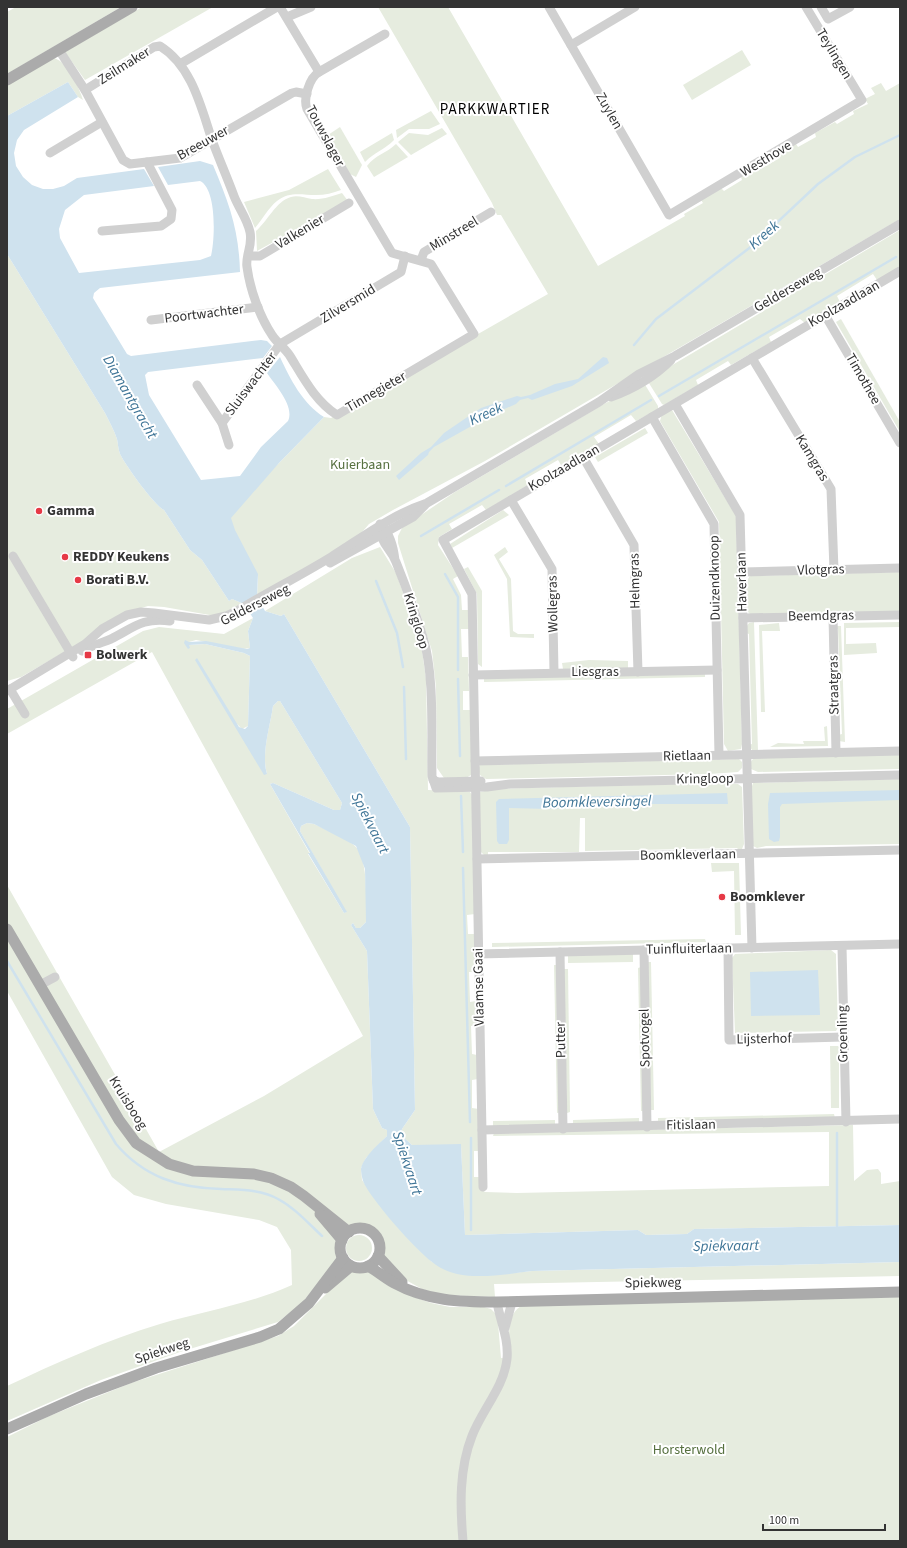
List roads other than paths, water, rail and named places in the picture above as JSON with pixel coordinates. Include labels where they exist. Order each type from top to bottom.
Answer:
[{"type":"main road","points":[[7,80],[132,7]]},
{"type":"main road","name":"Kruisboog","points":[[7,929],[119,1120],[136,1143],[169,1164],[193,1171],[254,1174],[271,1178],[291,1187],[316,1207],[346,1236]]},
{"type":"main road","points":[[361,1228],[373,1233],[379,1244],[378,1256],[368,1266],[357,1268],[347,1262],[341,1252],[346,1236],[361,1228]]},
{"type":"main road","name":"Spiekweg","points":[[378,1256],[409,1289]]},
{"type":"main road","name":"Spiekweg","points":[[7,1429],[80,1396],[156,1368],[260,1337],[279,1329],[301,1311],[318,1293],[324,1282],[347,1262]]},
{"type":"main road","name":"Spiekweg","points":[[368,1266],[394,1283],[420,1294],[444,1300],[512,1302],[900,1292]]},
{"type":"street","points":[[180,64],[277,7]]},
{"type":"street","points":[[280,7],[319,72],[385,34]]},
{"type":"street","points":[[287,17],[311,7]]},
{"type":"street","name":"Zuylen","points":[[549,7],[669,216]]},
{"type":"street","points":[[571,45],[635,7]]},
{"type":"street","name":"Teylingen","points":[[806,7],[862,100]]},
{"type":"street","points":[[813,18],[822,10],[828,19],[850,7]]},
{"type":"street","name":"Zeilmaker","points":[[85,90],[154,47],[160,46],[165,50],[180,64],[200,101],[236,202],[247,220]]},
{"type":"street","name":"Breeuwer","points":[[59,50],[85,90],[126,163],[180,158],[212,138],[292,93],[296,92],[308,94]]},
{"type":"street","name":"Touwslager","points":[[319,72],[312,78],[306,103],[307,109],[392,253],[404,256]]},
{"type":"street","name":"Westhove","points":[[669,216],[862,100]]},
{"type":"street","points":[[50,153],[102,122]]},
{"type":"street","points":[[102,231],[161,226],[171,219],[172,210],[146,162]]},
{"type":"street","name":"Valkenier","points":[[249,256],[260,256],[349,203]]},
{"type":"street","name":"Minstreel","points":[[421,260],[424,252],[491,212]]},
{"type":"street","name":"Tinnegieter","points":[[247,220],[251,234],[249,256],[246,261],[258,307],[272,336],[289,354],[307,386],[330,411],[336,415],[474,334],[433,267],[428,262],[404,256]]},
{"type":"street","name":"Gelderseweg","points":[[71,655],[112,638],[136,624],[151,619],[219,625],[330,557],[380,524],[409,509],[427,503],[599,402],[622,393],[661,370],[675,356],[900,224]]},
{"type":"street","name":"Zilversmid","points":[[280,344],[401,272],[404,256]]},
{"type":"street","name":"Koolzaadlaan","points":[[475,784],[472,594],[443,540],[825,315],[899,275]]},
{"type":"street","name":"Poortwachter","points":[[151,320],[258,307]]},
{"type":"street","name":"Timothee","points":[[825,315],[900,443]]},
{"type":"street","name":"Sluiswachter","points":[[222,423],[280,344]]},
{"type":"street","name":"Kamgras","points":[[752,358],[831,489],[834,570]]},
{"type":"street","name":"Sluiswachter","points":[[197,385],[222,423],[229,445]]},
{"type":"street","name":"Haverlaan","points":[[674,404],[740,514],[748,853],[752,948]]},
{"type":"street","name":"Duizendknoop","points":[[652,417],[714,524],[719,756]]},
{"type":"street","name":"Helmgras","points":[[583,457],[634,545],[638,672]]},
{"type":"street","name":"Wollegras","points":[[511,500],[552,569],[554,672]]},
{"type":"street","name":"Gelderseweg","points":[[267,596],[413,517],[427,503]]},
{"type":"street","name":"Kringloop","points":[[380,524],[393,547],[395,560],[424,638],[427,658],[432,780],[438,782],[475,784],[500,780],[510,784],[900,774]]},
{"type":"street","points":[[13,556],[71,655]]},
{"type":"street","name":"Vlotgras","points":[[742,572],[900,568]]},
{"type":"street","name":"Gelderseweg","points":[[9,692],[71,655],[102,629],[127,615],[141,612],[209,620],[239,613]]},
{"type":"street","name":"Beemdgras","points":[[743,618],[900,615]]},
{"type":"street","name":"Straatgras","points":[[833,616],[836,753]]},
{"type":"street","name":"Liesgras","points":[[473,674],[717,670]]},
{"type":"street","points":[[9,692],[25,714]]},
{"type":"street","name":"Rietlaan","points":[[475,761],[900,751]]},
{"type":"street","name":"Vlaamse Gaai","points":[[475,784],[483,1187]]},
{"type":"street","name":"Boomkleverlaan","points":[[477,859],[900,850]]},
{"type":"street","name":"Tuinfluiterlaan","points":[[478,954],[900,944]]},
{"type":"street","name":"Groenling","points":[[842,946],[846,1122]]},
{"type":"street","name":"Lijsterhof","points":[[728,948],[729,1040],[844,1037]]},
{"type":"street","name":"Spotvogel","points":[[644,950],[647,1127]]},
{"type":"street","name":"Putter","points":[[560,952],[562,1128]]},
{"type":"street","points":[[40,985],[55,977]]},
{"type":"street","name":"Fitislaan","points":[[482,1130],[846,1122],[900,1119]]},
{"type":"street","points":[[463,1541],[461,1504],[462,1482],[467,1454],[472,1436],[500,1383],[505,1368],[507,1354],[504,1328],[496,1302]]},
{"type":"street","points":[[504,1328],[512,1302]]},
{"type":"water","points":[[68,82],[78,97],[24,130],[17,140],[14,153],[16,166],[23,177],[32,185],[43,189],[53,189],[64,186],[77,178],[144,169],[154,186],[84,195],[65,210],[59,229],[60,238],[79,273],[200,260],[211,256],[214,227],[212,204],[206,186],[200,181],[168,185],[158,167],[200,161],[213,165],[224,192],[238,243],[240,272],[100,288],[94,293],[93,298],[127,354],[131,356],[261,340],[267,341],[272,346],[263,358],[148,372],[145,375],[149,395],[201,480],[240,476],[261,447],[288,421],[289,409],[287,402],[267,373],[280,357],[288,374],[303,398],[316,412],[324,417],[279,463],[231,518],[235,530],[258,574],[257,597],[265,611],[281,616],[284,614],[410,827],[415,1110],[402,1129],[401,1135],[412,1145],[461,1144],[465,1235],[638,1230],[646,1235],[687,1234],[694,1229],[900,1225],[900,1262],[532,1271],[494,1276],[457,1274],[447,1271],[424,1256],[375,1200],[363,1181],[361,1169],[362,1164],[368,1155],[387,1136],[387,1130],[382,1128],[373,1109],[367,951],[351,925],[353,923],[356,928],[360,928],[366,922],[365,869],[356,846],[314,824],[307,823],[301,826],[300,831],[347,912],[344,913],[308,853],[310,853],[270,784],[273,783],[334,810],[340,810],[342,803],[280,701],[273,706],[265,749],[265,766],[267,774],[264,775],[195,660],[197,658],[239,727],[245,729],[248,726],[250,656],[244,653],[205,644],[189,645],[190,648],[188,649],[184,643],[185,640],[189,642],[206,641],[247,649],[250,648],[248,631],[253,618],[244,604],[232,599],[229,601],[202,560],[190,550],[164,510],[159,507],[140,485],[120,454],[116,436],[105,413],[7,254],[7,116]]},
{"type":"water","points":[[603,357],[607,358],[609,363],[572,386],[532,400],[528,398],[520,400],[516,404],[493,414],[434,447],[428,455],[399,480],[396,476],[421,453],[431,447],[444,433],[481,408],[517,396],[521,397],[530,395],[555,384],[578,379]]},
{"type":"water","points":[[900,790],[900,800],[782,804],[780,807],[779,841],[774,842],[769,839],[768,804],[770,793]]},
{"type":"water","name":"Boomkleversingel","points":[[727,793],[728,804],[646,804],[549,809],[509,808],[509,840],[507,844],[499,844],[497,841],[496,802],[499,799]]},
{"type":"water","points":[[818,970],[820,1015],[751,1016],[750,972]]},
{"type":"waterway","name":"Kreek","points":[[634,345],[656,319],[752,246],[818,184],[855,157],[900,135]]},
{"type":"waterway","points":[[659,396],[896,257]]},
{"type":"waterway","points":[[506,486],[651,400]]},
{"type":"waterway","points":[[421,536],[499,490]]},
{"type":"waterway","points":[[445,574],[458,597],[458,670]]},
{"type":"waterway","points":[[376,581],[397,633],[403,667]]},
{"type":"waterway","points":[[458,679],[460,756]]},
{"type":"waterway","points":[[404,687],[406,759]]},
{"type":"waterway","points":[[461,796],[463,852]]},
{"type":"waterway","points":[[463,868],[470,1122]]},
{"type":"waterway","points":[[7,961],[116,1144],[138,1165],[150,1172],[177,1183],[206,1188],[264,1193],[278,1199],[290,1207],[322,1236]]},
{"type":"waterway","points":[[837,1133],[837,1226]]},
{"type":"waterway","points":[[471,1138],[471,1230]]},
{"type":"place","name":"Gamma","points":[[39,511]]},
{"type":"place","name":"REDDY Keukens","points":[[65,557]]},
{"type":"place","name":"Borati B.V.","points":[[78,580]]},
{"type":"place","name":"Bolwerk","points":[[88,655]]},
{"type":"place","name":"Boomklever","points":[[722,897]]},
{"type":"district","name":"PARKKWARTIER","points":[[495,109]]},
{"type":"water label","name":"Diamantgracht","points":[[130,397]]},
{"type":"water label","name":"Spiekvaart","points":[[370,823]]},
{"type":"water label","name":"Spiekvaart","points":[[407,1163]]},
{"type":"water label","name":"Spiekvaart","points":[[726,1246]]},
{"type":"park label","name":"Kuierbaan","points":[[360,465]]},
{"type":"park label","name":"Horsterwold","points":[[689,1450]]}]
